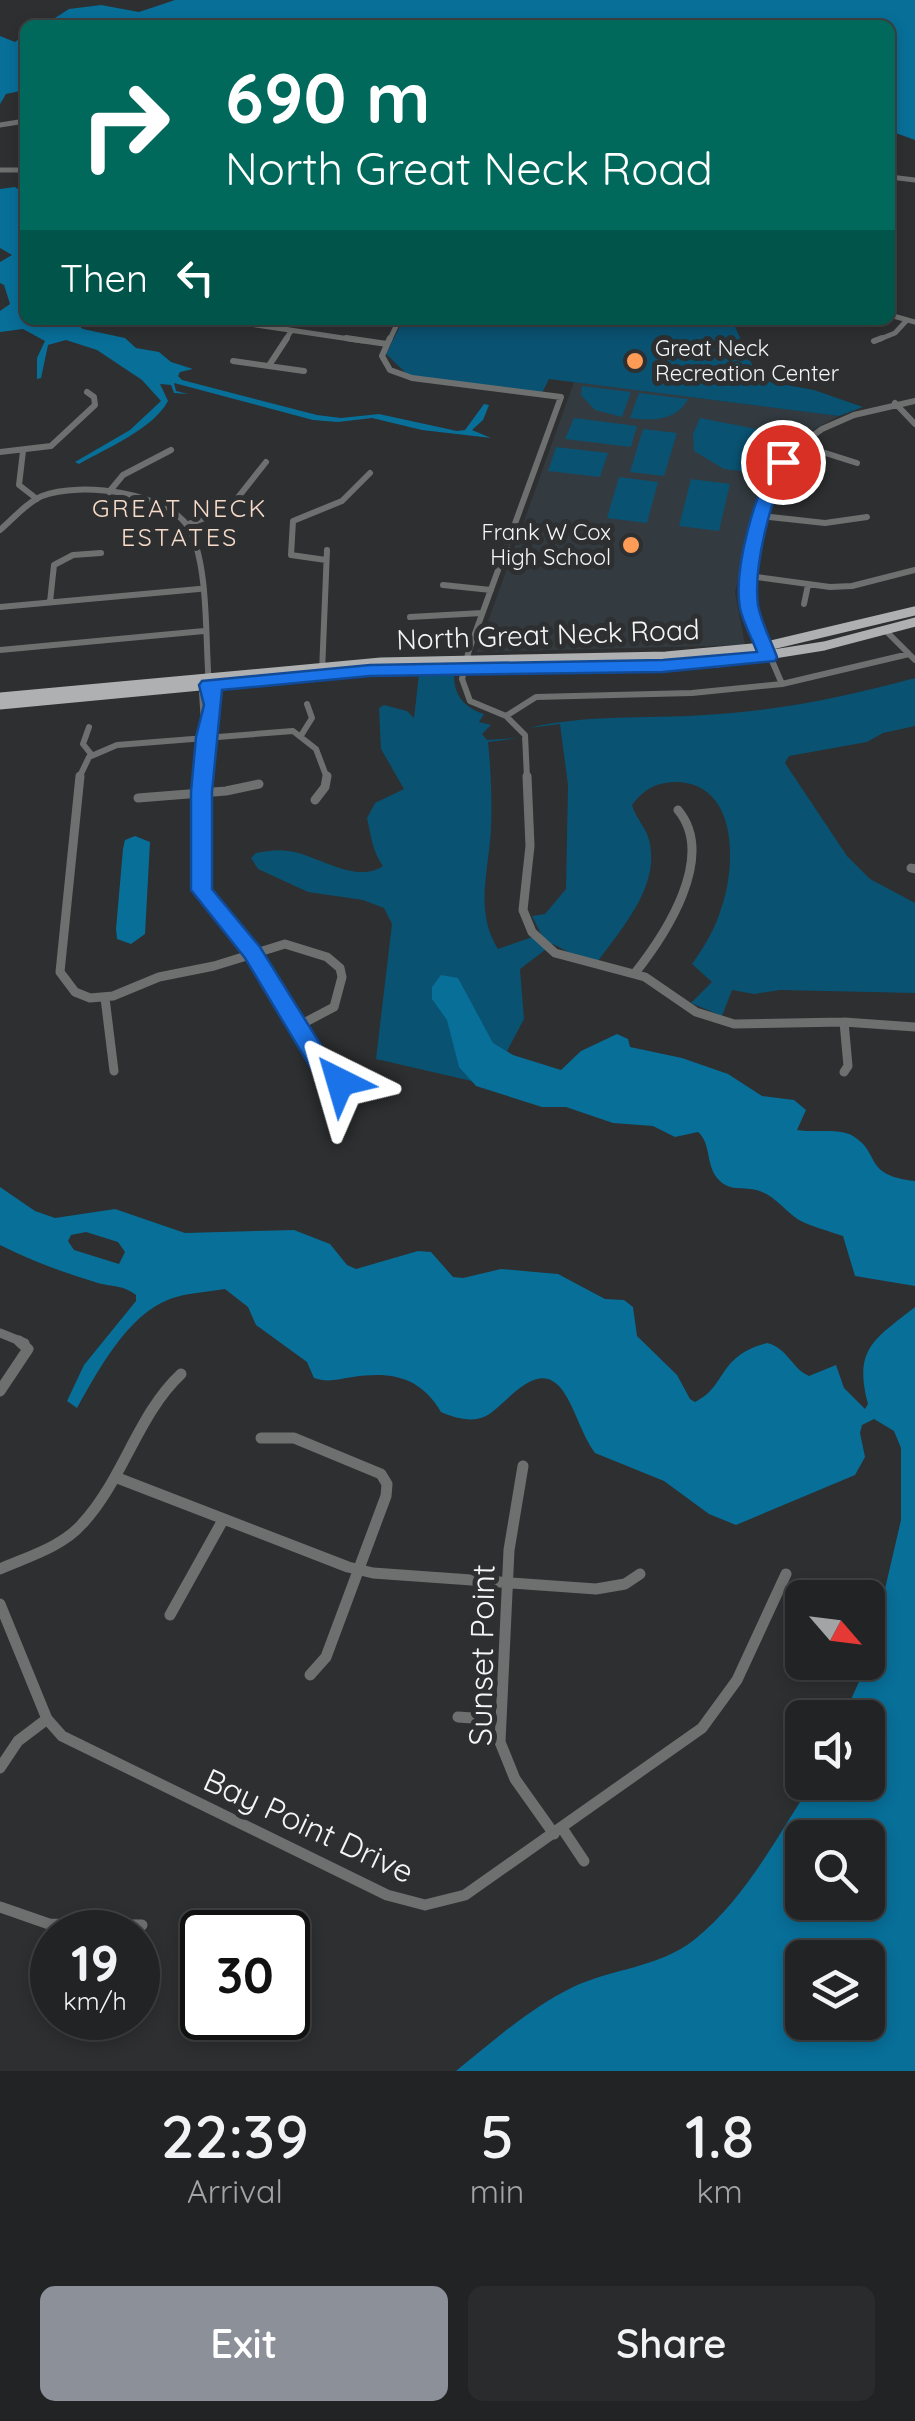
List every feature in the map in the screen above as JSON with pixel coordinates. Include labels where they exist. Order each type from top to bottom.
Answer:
[{"type":"main road","name":"North Great Neck Road","points":[[766,652],[915,611]]},
{"type":"main road","name":"North Great Neck Road","points":[[0,697],[322,671],[465,665],[663,666],[766,652],[915,622]]},
{"type":"main road","name":"North Great Neck Road","points":[[0,705],[208,681]]},
{"type":"street","points":[[874,341],[911,321]]},
{"type":"street","points":[[254,325],[387,344]]},
{"type":"street","points":[[396,325],[383,363],[405,377],[561,397],[482,614],[465,665],[463,689],[467,697],[522,728],[526,739],[530,846],[523,910],[528,925],[555,953],[582,963],[635,973],[696,1012],[734,1024],[844,1022],[915,1027]]},
{"type":"street","points":[[270,364],[291,331]]},
{"type":"street","points":[[233,361],[304,372]]},
{"type":"street","points":[[0,452],[51,446],[94,408],[96,400],[87,392]]},
{"type":"street","points":[[782,684],[749,607],[750,576],[761,516],[773,477],[800,445],[854,415],[915,401]]},
{"type":"street","points":[[896,403],[915,424]]},
{"type":"street","points":[[800,445],[857,463]]},
{"type":"street","points":[[109,492],[123,475],[171,450]]},
{"type":"street","points":[[23,451],[18,486],[37,499]]},
{"type":"street","points":[[188,524],[228,510],[266,462]]},
{"type":"street","points":[[322,671],[326,555],[291,556],[292,524],[299,516],[342,501],[370,473]]},
{"type":"street","points":[[0,530],[37,499],[61,492],[109,492],[154,502],[188,524],[208,681],[213,690],[202,792],[201,890],[253,952],[324,1069],[340,1082]]},
{"type":"street","points":[[761,516],[824,523],[866,517]]},
{"type":"street","points":[[50,602],[54,565],[73,555],[101,552]]},
{"type":"street","points":[[750,576],[808,585],[852,586],[915,570]]},
{"type":"street","points":[[443,585],[491,590]]},
{"type":"street","points":[[804,604],[808,585]]},
{"type":"street","points":[[0,608],[199,589]]},
{"type":"street","points":[[410,617],[482,614]]},
{"type":"street","points":[[885,630],[912,657]]},
{"type":"street","points":[[0,650],[204,632]]},
{"type":"street","points":[[506,716],[529,698],[692,693],[782,684],[912,657]]},
{"type":"street","points":[[302,734],[312,718],[307,704]]},
{"type":"street","points":[[89,727],[82,744],[91,754]]},
{"type":"street","points":[[298,1026],[334,1008],[339,1000],[340,968],[327,957],[292,944],[214,966],[158,976],[105,998],[75,992],[60,972],[80,768],[91,754],[117,745],[282,729],[302,734],[312,743],[326,772],[326,786],[315,800]]},
{"type":"street","points":[[138,798],[259,784]]},
{"type":"street","points":[[635,973],[670,929],[686,893],[691,866],[690,831],[678,810]]},
{"type":"street","points":[[105,998],[114,1071]]},
{"type":"street","points":[[844,1022],[848,1066],[844,1072]]},
{"type":"street","points":[[0,1333],[32,1345],[0,1391]]},
{"type":"street","points":[[0,1569],[72,1534],[89,1517],[166,1388],[180,1374]]},
{"type":"street","points":[[260,1438],[294,1438],[385,1479],[386,1496],[360,1570],[326,1657],[310,1675]]},
{"type":"street","name":"Sunset Point","points":[[524,1466],[517,1475],[500,1720],[505,1761],[558,1831]]},
{"type":"street","points":[[115,1477],[360,1570],[596,1589],[618,1586],[640,1574]]},
{"type":"street","points":[[170,1615],[223,1520]]},
{"type":"street","name":"Bay Point Drive","points":[[0,1604],[48,1719],[62,1736],[360,1883],[416,1905],[440,1906],[465,1896],[679,1747],[712,1718],[736,1680],[786,1574]]},
{"type":"street","points":[[458,1717],[500,1720]]},
{"type":"street","points":[[0,1768],[18,1741],[48,1719]]},
{"type":"street","points":[[558,1831],[584,1861]]},
{"type":"street","points":[[0,1907],[30,1917]]},
{"type":"shaded area","points":[[175,0],[915,0],[915,140],[895,133],[895,20],[52,20],[69,9],[101,5],[139,12]]},
{"type":"shaded area","points":[[0,36],[15,42],[20,38],[20,91],[6,94],[0,104]]},
{"type":"shaded area","points":[[0,189],[20,190],[20,325],[78,325],[125,338],[136,348],[159,352],[171,362],[193,369],[180,372],[182,380],[317,415],[341,418],[379,414],[457,431],[465,430],[484,404],[489,405],[483,420],[472,430],[491,438],[422,430],[372,418],[313,420],[174,383],[176,391],[188,394],[174,393],[171,385],[160,384],[168,401],[152,420],[116,444],[79,464],[75,462],[130,430],[161,401],[142,380],[97,350],[66,340],[48,345],[41,378],[37,379],[37,358],[45,341],[23,329],[0,332],[0,311],[10,304],[0,283],[0,262],[12,255],[0,248]]},
{"type":"shaded area","points":[[400,325],[734,325],[759,380],[814,390],[863,407],[839,416],[549,379],[542,393],[409,376],[386,354]]},
{"type":"shaded area","name":"Frank W Cox High School","points":[[574,382],[839,416],[785,451],[767,473],[735,592],[745,645],[477,652]]},
{"type":"shaded area","points":[[582,386],[631,392],[622,417],[595,410],[581,395]]},
{"type":"shaded area","points":[[639,393],[688,399],[671,415],[630,418]]},
{"type":"shaded area","points":[[574,418],[637,426],[631,447],[565,439]]},
{"type":"shaded area","points":[[700,418],[773,435],[749,472],[724,469],[694,451],[693,434]]},
{"type":"shaded area","points":[[643,429],[677,433],[664,476],[630,472]]},
{"type":"shaded area","points":[[556,447],[608,453],[600,477],[548,471]]},
{"type":"shaded area","points":[[619,477],[658,482],[647,523],[607,518]]},
{"type":"shaded area","points":[[691,479],[730,484],[719,531],[679,526]]},
{"type":"shaded area","points":[[419,674],[454,674],[461,699],[484,714],[479,722],[491,725],[482,734],[487,740],[519,738],[488,742],[491,817],[485,905],[486,920],[498,949],[541,934],[532,916],[545,914],[566,889],[568,785],[560,724],[529,728],[594,719],[784,707],[915,678],[915,726],[883,733],[867,742],[789,756],[785,763],[847,856],[870,879],[915,903],[915,993],[780,990],[754,994],[732,990],[722,1016],[691,1003],[712,982],[692,964],[719,916],[730,851],[728,831],[713,797],[698,787],[671,782],[652,787],[632,805],[648,835],[651,857],[644,889],[628,920],[598,961],[580,958],[553,944],[520,969],[524,1019],[489,1085],[376,1059],[392,924],[384,908],[363,900],[308,892],[258,869],[251,858],[256,853],[280,850],[360,872],[383,866],[374,849],[367,818],[375,803],[404,789],[381,749],[379,708],[384,705],[407,711],[414,718]]},
{"type":"shaded area","points":[[135,836],[150,842],[145,934],[131,944],[117,939],[116,929],[123,849],[125,840]]},
{"type":"shaded area","points":[[441,975],[458,978],[493,1043],[513,1055],[561,1070],[581,1051],[617,1034],[628,1039],[630,1047],[682,1058],[728,1074],[762,1096],[794,1100],[806,1110],[797,1130],[853,1136],[880,1169],[915,1181],[915,1286],[855,1276],[843,1236],[799,1220],[762,1192],[724,1184],[712,1168],[698,1132],[675,1137],[653,1126],[613,1123],[566,1107],[542,1107],[476,1086],[459,1067],[447,1020],[432,999],[432,987]]},
{"type":"shaded area","points":[[0,1187],[35,1211],[55,1218],[115,1209],[185,1233],[294,1230],[330,1244],[347,1265],[356,1269],[418,1251],[431,1252],[453,1277],[501,1269],[558,1274],[605,1299],[624,1300],[633,1307],[637,1336],[677,1375],[695,1402],[713,1388],[739,1356],[767,1343],[780,1349],[809,1376],[836,1365],[844,1388],[865,1409],[868,1404],[863,1370],[871,1346],[915,1307],[915,2071],[456,2071],[557,1995],[666,1956],[694,1940],[745,1887],[785,1827],[785,1920],[885,1920],[885,1820],[789,1820],[801,1800],[885,1800],[885,1700],[851,1700],[860,1680],[885,1680],[885,1589],[901,1520],[901,1448],[894,1431],[874,1419],[862,1425],[865,1457],[855,1475],[736,1525],[709,1514],[664,1481],[595,1453],[568,1398],[553,1381],[532,1380],[486,1416],[469,1419],[441,1412],[415,1384],[393,1376],[314,1378],[307,1362],[256,1325],[248,1307],[225,1289],[170,1299],[140,1318],[115,1346],[77,1408],[67,1401],[84,1365],[136,1301],[136,1295],[0,1245]],"holes":[[[86,1232],[118,1242],[125,1252],[119,1264],[74,1250],[68,1241],[71,1235]]]},
{"type":"place","name":"Great Neck Recreation Center","points":[[635,361]]},
{"type":"place","name":"Frank W Cox High School","points":[[631,545]]},
{"type":"district","name":"GREAT NECK ESTATES","points":[[180,522]]},
{"type":"route","points":[[340,1082],[324,1069],[253,952],[201,890],[198,879],[202,792],[213,705],[209,685],[370,670],[663,666],[768,657],[749,607],[750,576],[761,516],[773,477],[783,462]]}]
